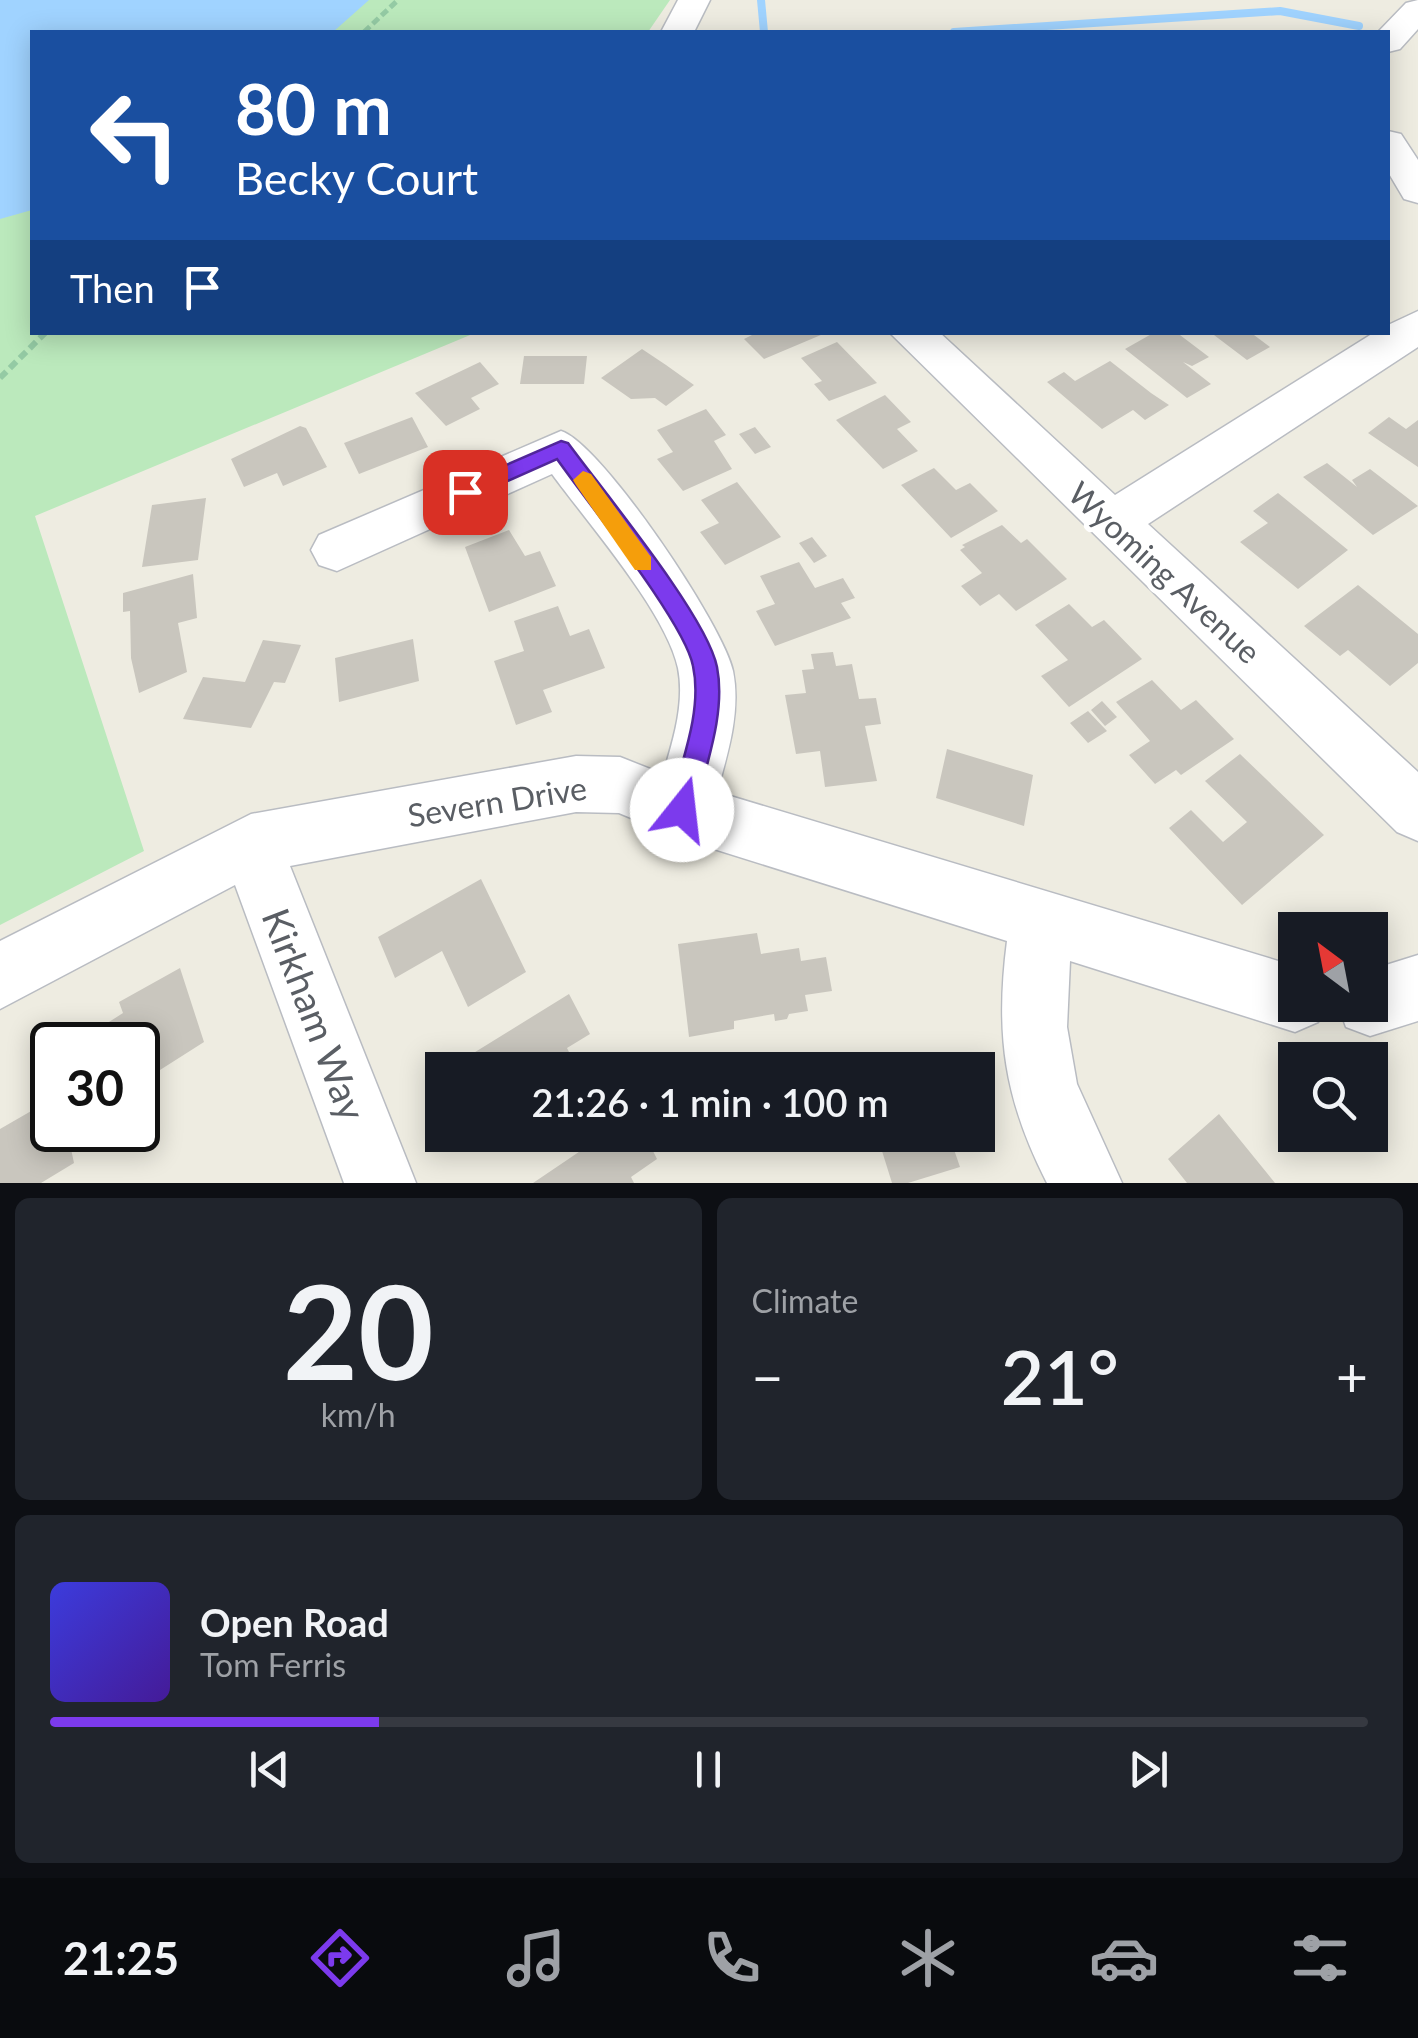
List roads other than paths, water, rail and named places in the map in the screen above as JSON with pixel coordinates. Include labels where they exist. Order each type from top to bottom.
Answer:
[{"type":"street","points":[[1390,40],[1418,10]]},
{"type":"street","points":[[1390,145],[1418,191]]},
{"type":"street","points":[[1112,522],[1418,326]]},
{"type":"street","name":"Wyoming Avenue","points":[[915,335],[1418,812]]},
{"type":"street","points":[[338,550],[561,448],[686,625],[705,665],[706,711],[682,810]]},
{"type":"street","name":"Severn Drive","points":[[0,976],[250,844],[576,784],[620,785],[682,810],[1278,994]]},
{"type":"street","name":"Kirkham Way","points":[[250,844],[380,1183]]},
{"type":"street","points":[[1042,919],[1030,1008],[1036,1065],[1055,1128],[1086,1183]]},
{"type":"street","points":[[1388,997],[1418,988]]},
{"type":"water","points":[[0,0],[369,0],[335,30],[30,30],[30,211],[0,219]]},
{"type":"waterway","points":[[761,0],[764,30]]},
{"type":"waterway","points":[[985,30],[1280,11],[1359,26]]}]
